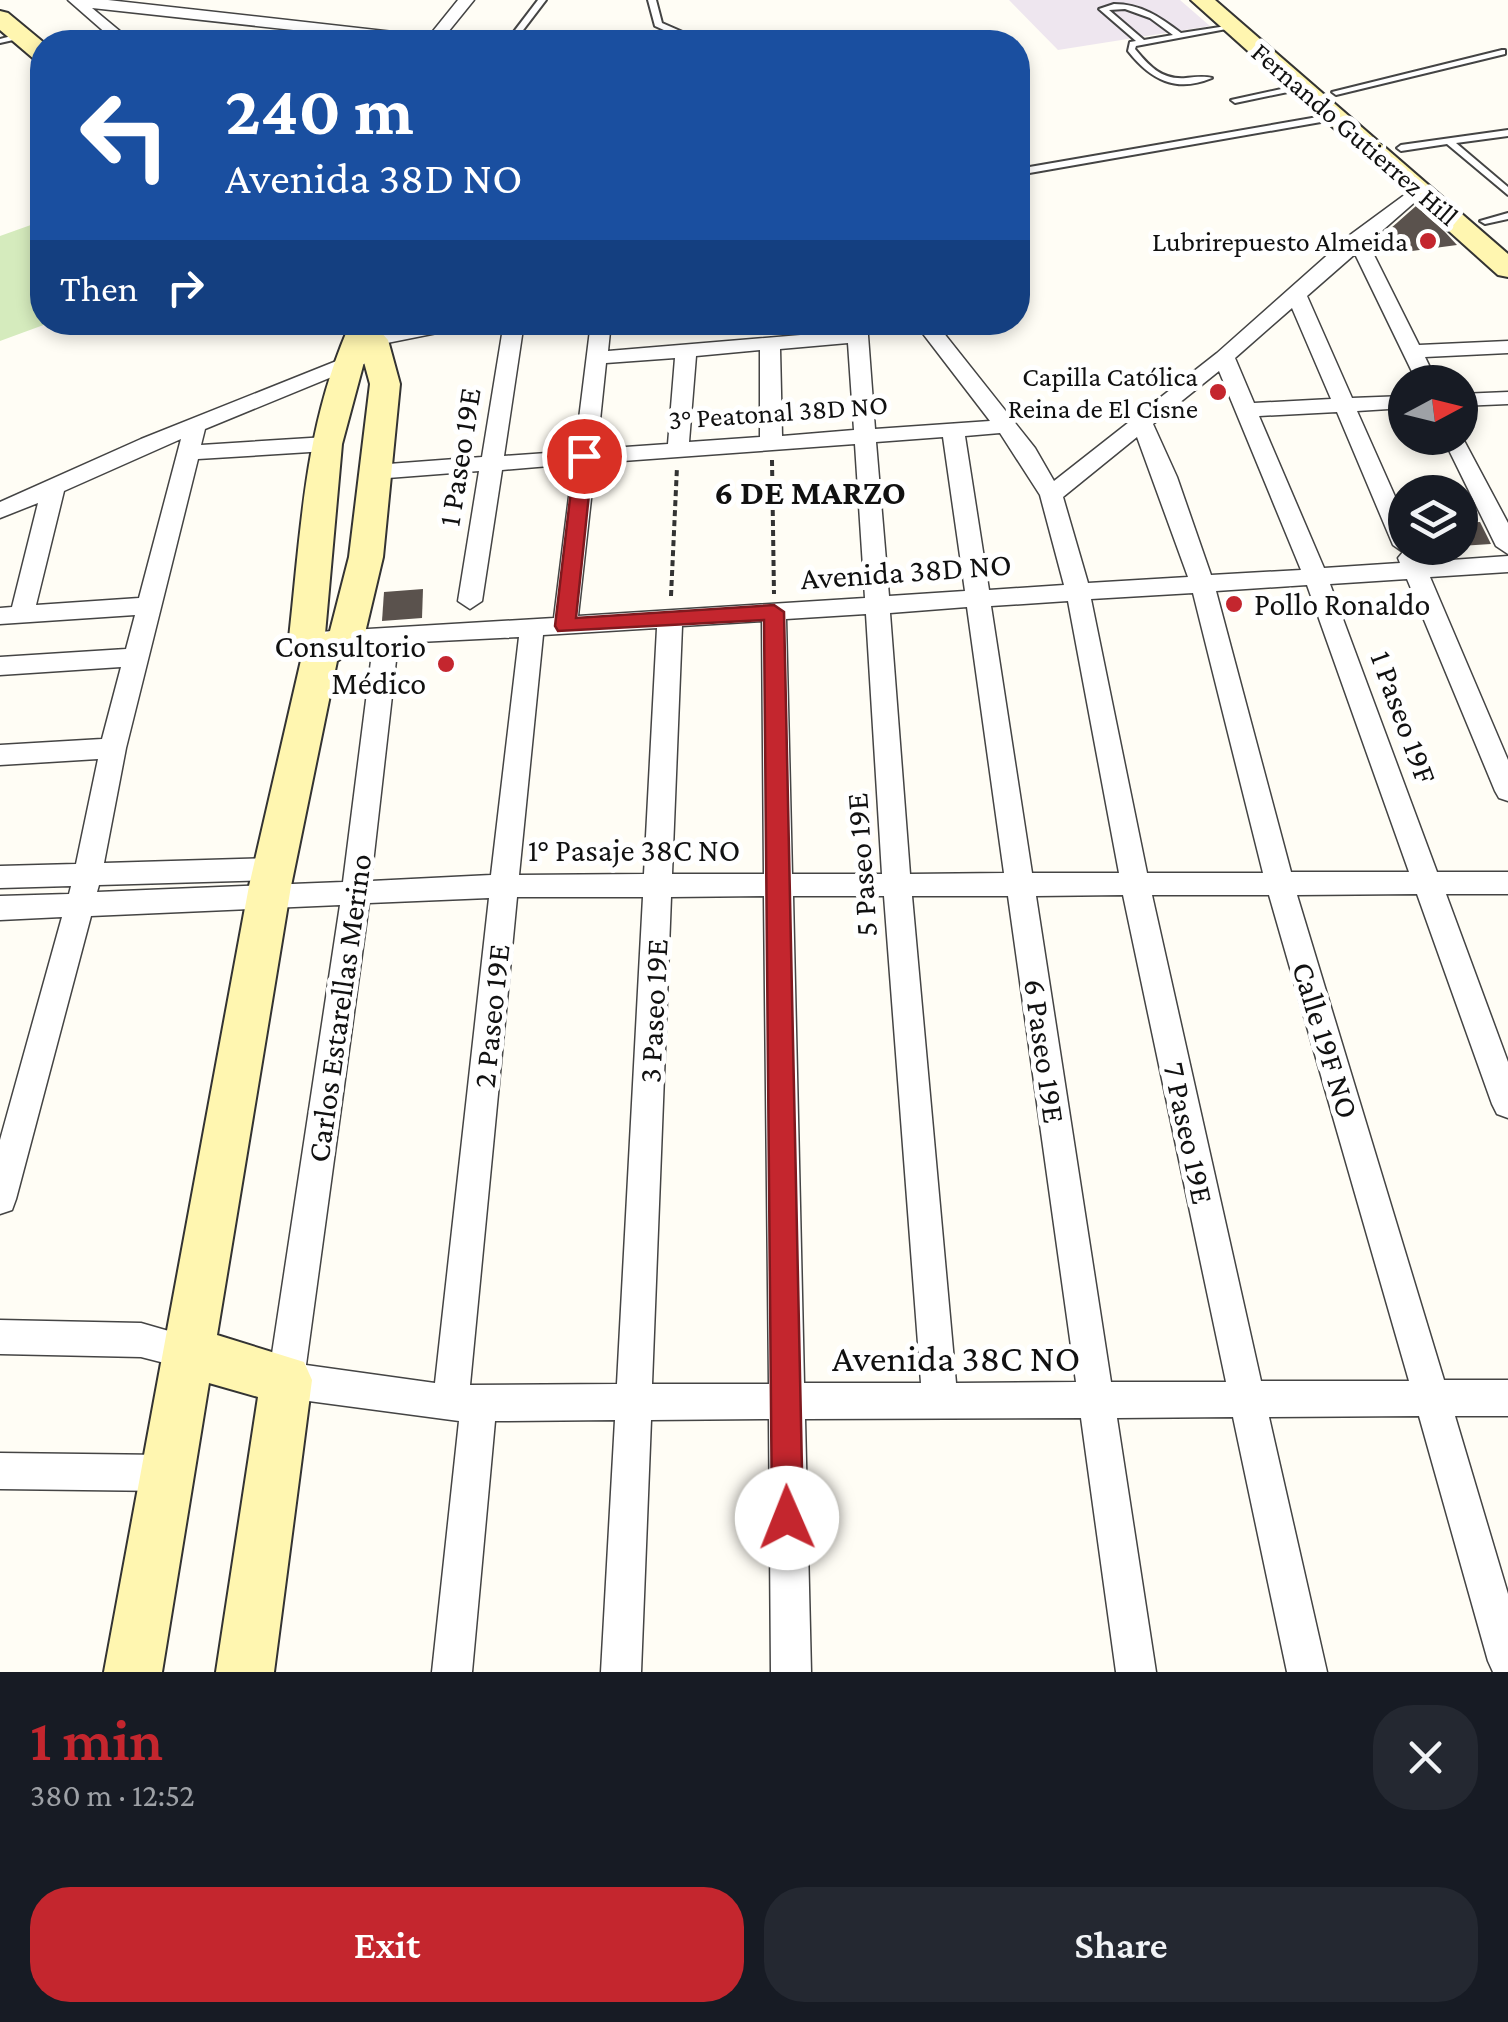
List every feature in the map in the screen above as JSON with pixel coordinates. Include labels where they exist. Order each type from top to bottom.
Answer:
[{"type":"street","points":[[442,30],[466,0]]},
{"type":"street","name":"Fernando Gutierrez Hill","points":[[1202,0],[1304,86],[1401,148],[1497,218],[1508,240]]},
{"type":"street","name":"Fernando Gutierrez Hill","points":[[1230,0],[1418,190],[1508,268]]},
{"type":"street","points":[[74,1],[327,30]]},
{"type":"street","points":[[74,1],[110,30]]},
{"type":"street","points":[[5,29],[30,46]]},
{"type":"street","points":[[1051,495],[1224,356],[1418,190]]},
{"type":"street","points":[[1357,239],[1419,365]]},
{"type":"street","points":[[1296,294],[1388,505]]},
{"type":"street","points":[[0,511],[192,440],[363,341],[394,335]]},
{"type":"street","name":"1 Paseo 19E","points":[[470,601],[512,335]]},
{"type":"street","points":[[565,626],[599,335]]},
{"type":"street","points":[[598,358],[820,335]]},
{"type":"street","name":"5 Paseo 19E","points":[[858,335],[897,884],[940,1401]]},
{"type":"street","name":"7 Paseo 19E","points":[[934,335],[1006,426],[1051,495],[1078,592],[1135,884],[1307,1672]]},
{"type":"street","points":[[134,1672],[271,883],[324,644],[326,444],[340,384],[363,341]]},
{"type":"street","points":[[324,644],[366,558],[385,384],[363,341]]},
{"type":"street","points":[[770,343],[771,443]]},
{"type":"street","points":[[1412,351],[1508,347]]},
{"type":"street","points":[[678,450],[686,350]]},
{"type":"street","name":"1 Paseo 19F","points":[[1224,356],[1250,410],[1316,576],[1508,1104]]},
{"type":"street","points":[[1478,399],[1508,398]]},
{"type":"street","points":[[1250,410],[1388,403]]},
{"type":"street","name":"Calle 19F NO","points":[[1141,422],[1203,584],[1279,883],[1434,1398],[1508,1660]]},
{"type":"street","name":"3° Peatonal 38D NO","points":[[375,472],[1006,426]]},
{"type":"street","name":"6 Paseo 19E","points":[[953,429],[1136,1672]]},
{"type":"street","points":[[192,440],[326,444]]},
{"type":"street","points":[[0,1198],[88,874],[113,748],[192,440]]},
{"type":"street","points":[[1462,455],[1508,546]]},
{"type":"street","points":[[54,488],[11,615],[149,606]]},
{"type":"street","name":"Avenida 38D NO","points":[[324,644],[388,635],[1316,576],[1388,559]]},
{"type":"street","name":"Avenida 38D NO","points":[[1478,561],[1508,564]]},
{"type":"street","points":[[1414,565],[1508,792]]},
{"type":"street","points":[[774,612],[790,1672]]},
{"type":"street","name":"3 Paseo 19E","points":[[621,1672],[670,619]]},
{"type":"street","name":"2 Paseo 19E","points":[[452,1672],[466,1403],[454,1353],[532,628]]},
{"type":"street","name":"Carlos Estarellas Merino","points":[[245,1672],[356,892],[388,635]]},
{"type":"street","points":[[0,666],[136,657]]},
{"type":"street","points":[[0,754],[113,748]]},
{"type":"street","name":"1° Pasaje 38C NO","points":[[0,877],[88,874],[271,883],[356,892],[506,886],[1508,883]]},
{"type":"street","name":"1° Pasaje 38C NO","points":[[0,908],[77,905],[271,883]]},
{"type":"street","points":[[0,1337],[142,1340],[286,1380]]},
{"type":"street","name":"Avenida 38C NO","points":[[286,1380],[466,1403],[1508,1398]]},
{"type":"street","points":[[0,1471],[166,1473]]},
{"type":"lane","points":[[519,30],[542,0]]},
{"type":"lane","points":[[652,0],[658,24],[676,30]]},
{"type":"lane","points":[[1142,42],[1103,9],[1122,3],[1145,8],[1179,36]]},
{"type":"lane","points":[[1208,78],[1174,83],[1160,80],[1131,49],[1142,42],[1232,27]]},
{"type":"lane","points":[[1030,169],[1336,104],[1502,52]]},
{"type":"lane","points":[[1235,100],[1304,86]]},
{"type":"lane","points":[[1401,148],[1508,134]]},
{"type":"lane","points":[[1449,142],[1508,192]]},
{"type":"path","points":[[771,443],[774,612]]},
{"type":"path","points":[[670,619],[678,450]]},
{"type":"shaded area","points":[[1009,0],[1180,0],[1210,26],[1058,50]]},
{"type":"green space","points":[[30,225],[30,330],[0,341],[0,236]]},
{"type":"building","points":[[1416,206],[1457,245],[1412,251],[1390,229]]},
{"type":"building","points":[[1480,522],[1491,544],[1478,545]]},
{"type":"building","points":[[423,589],[422,618],[382,621],[384,592]]},
{"type":"place","name":"Lubrirepuesto Almeida","points":[[1428,241]]},
{"type":"place","name":"Capilla Católica Reina de El Cisne","points":[[1218,392]]},
{"type":"place","name":"Pollo Ronaldo","points":[[1234,604]]},
{"type":"place","name":"Consultorio Médico","points":[[446,664]]},
{"type":"district","name":"6 DE MARZO","points":[[810,492]]},
{"type":"route","points":[[584,456],[565,626],[774,612],[787,1518]]}]
